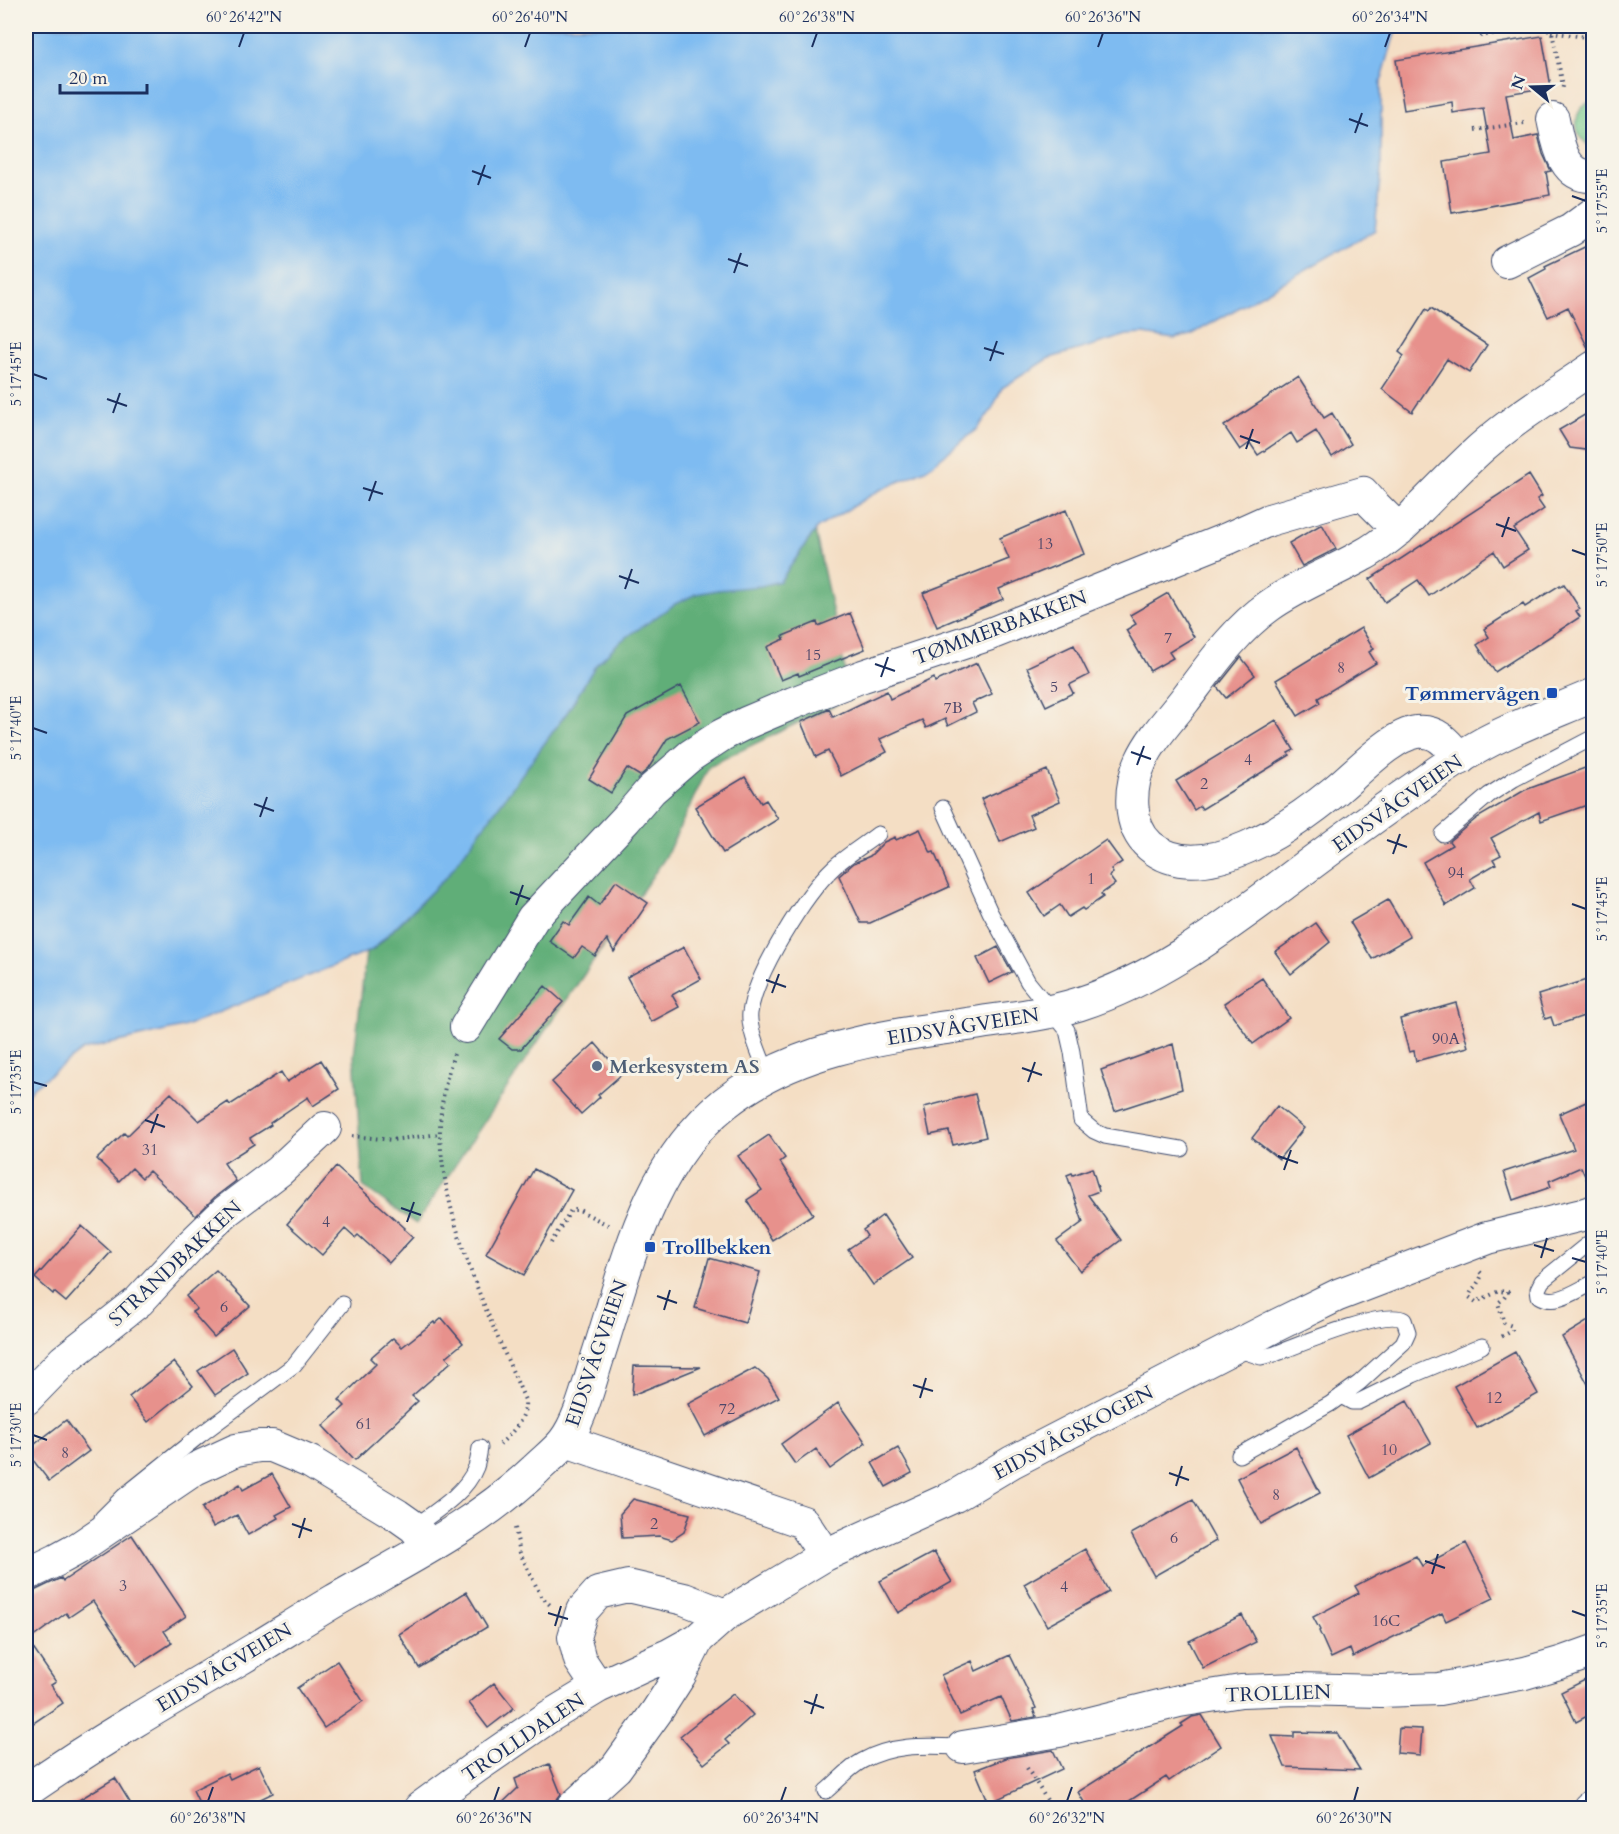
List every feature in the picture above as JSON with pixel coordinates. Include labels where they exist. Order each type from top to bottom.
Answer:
[{"type":"main road","name":"EIDSVÅGVEIEN","points":[[26,1791],[92,1747],[330,1604],[422,1537],[492,1508],[566,1440],[588,1387],[630,1253],[649,1202],[669,1165],[700,1126],[722,1106],[768,1075],[830,1050],[862,1042],[1052,1012],[1086,1002],[1117,989],[1155,971],[1219,932],[1380,812],[1481,745],[1593,695]]},
{"type":"street","points":[[1553,119],[1559,148],[1567,164],[1581,176],[1593,176]]},
{"type":"street","points":[[1507,262],[1571,230],[1593,213]]},
{"type":"street","points":[[1460,759],[1443,740],[1430,732],[1403,735],[1334,792],[1282,830],[1220,857],[1199,860],[1181,860],[1149,845],[1135,820],[1132,802],[1134,783],[1141,760],[1161,729],[1250,621],[1270,605],[1365,554],[1399,530],[1500,432],[1593,367]]},
{"type":"street","name":"TØMMERBAKKEN","points":[[466,1027],[533,918],[627,819],[651,790],[690,756],[722,735],[793,703],[863,676],[990,634],[1269,520],[1363,493],[1399,530]]},
{"type":"street","name":"STRANDBAKKEN","points":[[26,1399],[64,1360],[139,1301],[226,1211],[279,1171],[325,1128]]},
{"type":"street","name":"EIDSVÅGSKOGEN","points":[[825,1555],[955,1496],[1012,1462],[1338,1295],[1487,1238],[1593,1211]]},
{"type":"street","points":[[566,1440],[803,1522],[825,1555]]},
{"type":"street","points":[[26,1575],[57,1560],[195,1469],[236,1450],[259,1446],[272,1446],[310,1462],[397,1515],[422,1537]]},
{"type":"street","name":"TROLLDALEN","points":[[420,1809],[541,1722],[598,1687],[669,1655],[698,1639],[726,1615],[825,1555]]},
{"type":"street","name":"TROLLDALEN","points":[[598,1687],[580,1660],[574,1637],[582,1611],[598,1593],[628,1586],[684,1599],[726,1615]]},
{"type":"street","points":[[572,1809],[616,1768],[674,1684],[698,1639]]},
{"type":"street","name":"TROLLIEN","points":[[963,1747],[1059,1731],[1179,1701],[1241,1691],[1439,1689],[1525,1673],[1593,1651]]},
{"type":"street","points":[[1589,1809],[1593,1804]]},
{"type":"lane","points":[[1443,834],[1497,789],[1593,737]]},
{"type":"lane","name":"EIDSVÅGVEIEN","points":[[943,808],[990,912],[1020,968],[1028,982],[1067,1030],[1082,1120],[1094,1131],[1104,1136],[1181,1149]]},
{"type":"lane","points":[[768,1075],[751,1024],[750,1014],[761,981],[789,926],[824,877],[878,834]]},
{"type":"lane","points":[[1593,1239],[1542,1281],[1538,1289],[1539,1296],[1545,1300],[1557,1300],[1593,1283]]},
{"type":"lane","points":[[85,1542],[108,1511],[124,1496],[200,1435],[294,1365],[342,1304]]},
{"type":"lane","points":[[1234,1348],[1262,1357],[1374,1319],[1395,1317],[1404,1320],[1408,1332],[1403,1343],[1359,1383],[1330,1404],[1239,1455]]},
{"type":"lane","points":[[1341,1396],[1358,1402],[1413,1375],[1482,1346]]},
{"type":"lane","points":[[422,1537],[450,1499],[466,1483],[477,1464],[480,1448]]},
{"type":"lane","points":[[826,1791],[860,1761],[882,1751],[906,1746],[963,1747]]},
{"type":"path","points":[[1480,36],[1542,26],[1550,32],[1593,37],[1590,51],[1593,64]]},
{"type":"path","points":[[1550,32],[1563,86],[1553,119]]},
{"type":"path","points":[[1475,130],[1509,125]]},
{"type":"path","points":[[466,1027],[448,1072],[440,1134],[444,1174],[453,1219],[486,1309],[525,1400],[526,1408],[511,1434],[477,1464]]},
{"type":"path","points":[[325,1128],[353,1136],[392,1140],[440,1134]]},
{"type":"path","points":[[551,1243],[571,1210],[579,1210],[616,1229]]},
{"type":"path","points":[[1477,1269],[1482,1274],[1480,1282],[1471,1290],[1469,1297],[1476,1302],[1499,1292],[1508,1292],[1497,1303],[1504,1323],[1512,1326]]},
{"type":"path","points":[[514,1525],[520,1552],[541,1596],[558,1611]]},
{"type":"path","points":[[1007,1740],[1052,1809]]},
{"type":"green space","points":[[1593,100],[1593,148],[1581,137],[1576,124],[1580,110]]},
{"type":"green space","points":[[815,531],[851,697],[709,766],[665,858],[549,1025],[416,1224],[363,1186],[354,1056],[366,953],[373,950],[448,875],[568,711],[595,666],[618,643],[675,604],[696,594],[780,581]]},
{"type":"water","points":[[26,26],[1397,26],[1381,82],[1381,169],[1375,230],[1191,335],[1174,339],[1144,334],[1127,335],[1047,359],[1002,388],[991,411],[977,429],[925,470],[878,491],[817,528],[780,581],[761,586],[696,594],[675,604],[618,643],[595,666],[568,711],[448,875],[372,950],[183,1027],[83,1050],[32,1088],[26,1096]]},
{"type":"building","points":[[1542,36],[1551,87],[1506,94],[1514,140],[1538,135],[1551,171],[1546,172],[1550,195],[1452,213],[1444,162],[1491,154],[1483,108],[1453,113],[1452,102],[1404,110],[1396,60]]},
{"type":"building","points":[[1593,243],[1593,349],[1589,350],[1568,307],[1548,317],[1529,278],[1546,269],[1545,266]]},
{"type":"building","points":[[1431,308],[1487,345],[1469,373],[1447,359],[1412,412],[1382,389],[1404,356],[1399,352],[1426,309],[1429,311]]},
{"type":"building","points":[[1298,377],[1324,418],[1332,413],[1351,444],[1332,457],[1316,431],[1297,443],[1291,433],[1258,455],[1250,443],[1240,450],[1224,426]]},
{"type":"building","points":[[1593,410],[1593,451],[1570,448],[1559,430]]},
{"type":"building","points":[[1529,475],[1542,496],[1537,499],[1544,509],[1514,529],[1528,550],[1503,566],[1494,551],[1429,596],[1418,580],[1385,602],[1370,579]]},
{"type":"building","points":[[1066,510],[1084,554],[999,589],[1003,599],[937,627],[923,593],[1009,559],[1000,538]]},
{"type":"building","points":[[1322,524],[1336,549],[1302,566],[1289,543]]},
{"type":"building","points":[[1564,584],[1580,609],[1576,611],[1580,617],[1495,672],[1477,645],[1489,637],[1484,629],[1523,604],[1525,607]]},
{"type":"building","points":[[1168,593],[1194,637],[1169,652],[1173,658],[1150,671],[1126,630],[1136,624],[1130,615]]},
{"type":"building","points":[[850,613],[865,649],[799,676],[798,673],[781,680],[767,647],[784,639],[783,636],[817,622],[818,626]]},
{"type":"building","points":[[1361,628],[1374,649],[1369,652],[1376,663],[1318,698],[1320,703],[1298,716],[1276,680]]},
{"type":"building","points":[[1074,645],[1089,675],[1069,685],[1073,693],[1046,706],[1027,667]]},
{"type":"building","points":[[1241,657],[1255,675],[1226,698],[1217,687]]},
{"type":"building","points":[[977,663],[992,694],[972,703],[976,712],[948,726],[945,719],[926,728],[922,720],[880,739],[887,752],[841,776],[828,751],[816,757],[801,722],[829,709],[833,717],[887,691],[890,699],[934,678],[935,682]]},
{"type":"building","points":[[681,686],[700,722],[667,739],[648,769],[640,776],[627,768],[611,793],[589,779],[627,716]]},
{"type":"building","points":[[1276,720],[1294,750],[1288,753],[1290,755],[1202,809],[1200,806],[1194,810],[1176,781]]},
{"type":"building","points":[[1593,765],[1593,803],[1541,821],[1539,812],[1491,838],[1501,855],[1493,859],[1496,864],[1470,879],[1475,888],[1446,906],[1423,862],[1452,845],[1449,841],[1477,818],[1525,790]]},
{"type":"building","points":[[1047,770],[1060,801],[1029,815],[1034,827],[1000,842],[981,799]]},
{"type":"building","points":[[745,777],[761,803],[766,800],[778,819],[723,853],[695,807]]},
{"type":"building","points":[[920,829],[931,853],[934,852],[949,887],[870,923],[861,923],[839,876],[854,863],[870,856],[884,842],[895,837],[896,840]]},
{"type":"building","points":[[1106,840],[1122,862],[1111,869],[1113,873],[1109,876],[1115,884],[1101,894],[1103,897],[1084,910],[1082,908],[1068,917],[1060,905],[1044,916],[1029,893]]},
{"type":"building","points":[[616,881],[648,903],[614,952],[607,939],[595,956],[582,947],[574,958],[549,941],[563,921],[569,925],[589,897],[599,905]]},
{"type":"building","points":[[1388,900],[1410,937],[1372,959],[1350,922]]},
{"type":"building","points":[[1316,923],[1330,942],[1291,974],[1275,952]]},
{"type":"building","points":[[684,947],[701,979],[672,995],[679,1007],[651,1022],[627,977]]},
{"type":"building","points":[[998,947],[1012,972],[989,983],[977,958]]},
{"type":"building","points":[[1262,978],[1289,1018],[1253,1044],[1224,1003]]},
{"type":"building","points":[[1593,978],[1593,1013],[1554,1026],[1551,1017],[1545,1019],[1538,995]]},
{"type":"building","points":[[545,986],[563,1002],[521,1049],[512,1049],[499,1039]]},
{"type":"building","points":[[1456,1003],[1468,1047],[1416,1061],[1414,1051],[1409,1052],[1400,1019]]},
{"type":"building","points":[[595,1043],[622,1074],[581,1114],[552,1082]]},
{"type":"building","points":[[1173,1044],[1182,1089],[1115,1111],[1101,1070]]},
{"type":"building","points":[[321,1060],[339,1089],[313,1106],[308,1097],[250,1138],[254,1144],[224,1163],[236,1181],[196,1216],[149,1171],[142,1178],[132,1168],[119,1181],[97,1159],[124,1133],[127,1136],[171,1093],[199,1121],[228,1102],[230,1105],[281,1072],[287,1082]]},
{"type":"building","points":[[975,1094],[986,1137],[953,1145],[949,1131],[930,1135],[924,1107]]},
{"type":"building","points":[[1593,1099],[1593,1194],[1581,1167],[1549,1181],[1551,1187],[1513,1200],[1504,1172],[1574,1149],[1559,1114]]},
{"type":"building","points":[[1277,1106],[1304,1128],[1279,1159],[1252,1138]]},
{"type":"building","points":[[769,1135],[785,1158],[780,1162],[813,1214],[772,1240],[747,1200],[762,1190],[738,1156]]},
{"type":"building","points":[[336,1167],[413,1237],[389,1263],[358,1235],[355,1238],[345,1229],[322,1255],[287,1224]]},
{"type":"building","points":[[1092,1168],[1099,1191],[1088,1195],[1121,1240],[1080,1271],[1057,1241],[1083,1222],[1067,1175]]},
{"type":"building","points":[[534,1169],[572,1190],[524,1275],[486,1254]]},
{"type":"building","points":[[883,1215],[912,1258],[873,1285],[848,1249],[867,1236],[863,1230]]},
{"type":"building","points":[[82,1226],[111,1252],[66,1302],[35,1278]]},
{"type":"building","points":[[709,1258],[760,1272],[745,1323],[695,1308]]},
{"type":"building","points":[[216,1270],[250,1306],[214,1337],[192,1312],[197,1309],[186,1296]]},
{"type":"building","points":[[442,1318],[463,1343],[446,1357],[451,1362],[412,1396],[418,1401],[355,1460],[323,1426],[345,1406],[339,1400],[376,1364],[370,1358],[393,1338],[402,1347]]},
{"type":"building","points":[[1593,1318],[1593,1393],[1562,1337]]},
{"type":"building","points":[[232,1348],[248,1373],[215,1395],[198,1371]]},
{"type":"building","points":[[1515,1352],[1538,1394],[1477,1428],[1454,1386]]},
{"type":"building","points":[[174,1362],[193,1386],[148,1422],[129,1397]]},
{"type":"building","points":[[634,1366],[701,1367],[632,1395]]},
{"type":"building","points":[[755,1368],[768,1379],[779,1397],[705,1436],[688,1404]]},
{"type":"building","points":[[1407,1401],[1431,1443],[1369,1478],[1346,1435]]},
{"type":"building","points":[[838,1403],[866,1443],[830,1469],[816,1449],[795,1464],[781,1444]]},
{"type":"building","points":[[66,1420],[89,1451],[49,1481],[26,1451]]},
{"type":"building","points":[[1296,1447],[1320,1493],[1261,1524],[1237,1478]]},
{"type":"building","points":[[898,1448],[912,1473],[886,1487],[872,1463]]},
{"type":"building","points":[[272,1474],[291,1507],[276,1515],[278,1518],[248,1535],[237,1515],[213,1527],[202,1508],[240,1484],[243,1490]]},
{"type":"building","points":[[633,1499],[690,1514],[684,1532],[672,1540],[659,1536],[622,1538],[620,1514]]},
{"type":"building","points":[[1193,1500],[1216,1541],[1154,1576],[1131,1534]]},
{"type":"building","points":[[132,1535],[186,1616],[164,1631],[172,1643],[137,1666],[93,1601],[69,1617],[66,1613],[28,1641],[56,1682],[51,1685],[63,1703],[26,1728],[26,1593],[61,1578],[63,1581]]},
{"type":"building","points":[[1466,1543],[1494,1598],[1446,1621],[1442,1613],[1353,1657],[1350,1649],[1331,1658],[1313,1617],[1359,1593],[1355,1586],[1378,1574],[1416,1556],[1422,1566]]},
{"type":"building","points":[[1085,1549],[1109,1592],[1047,1626],[1024,1584]]},
{"type":"building","points":[[934,1552],[952,1582],[898,1613],[880,1581]]},
{"type":"building","points":[[466,1592],[487,1627],[419,1668],[399,1634]]},
{"type":"building","points":[[1242,1615],[1256,1642],[1203,1668],[1189,1641]]},
{"type":"building","points":[[1010,1655],[1036,1708],[1033,1709],[1036,1717],[1012,1721],[1001,1697],[960,1715],[941,1675],[972,1661],[976,1671]]},
{"type":"building","points":[[337,1661],[363,1701],[324,1728],[297,1688]]},
{"type":"building","points":[[1587,1679],[1593,1691],[1593,1713],[1576,1722],[1561,1692]]},
{"type":"building","points":[[494,1683],[514,1708],[488,1728],[469,1703]]},
{"type":"building","points":[[733,1694],[753,1715],[725,1740],[729,1744],[704,1764],[680,1736]]},
{"type":"building","points":[[1202,1715],[1221,1746],[1169,1781],[1166,1777],[1117,1809],[1088,1809],[1078,1792],[1183,1726],[1181,1724],[1192,1717]]},
{"type":"building","points":[[1399,1728],[1422,1729],[1420,1755],[1397,1753]]},
{"type":"building","points":[[1294,1732],[1337,1733],[1360,1770],[1285,1767],[1272,1736],[1294,1737]]},
{"type":"building","points":[[1053,1750],[1062,1769],[989,1803],[975,1770],[1006,1758]]},
{"type":"building","points":[[549,1764],[561,1794],[555,1802],[554,1809],[496,1809],[518,1788],[515,1779]]},
{"type":"building","points":[[259,1765],[273,1793],[240,1809],[202,1809],[193,1790],[227,1773],[230,1779]]},
{"type":"building","points":[[115,1778],[134,1809],[64,1809]]},
{"type":"place","name":"Tømmervågen","points":[[1552,693]]},
{"type":"place","name":"Merkesystem AS","points":[[597,1066]]},
{"type":"place","name":"Trollbekken","points":[[650,1247]]}]
